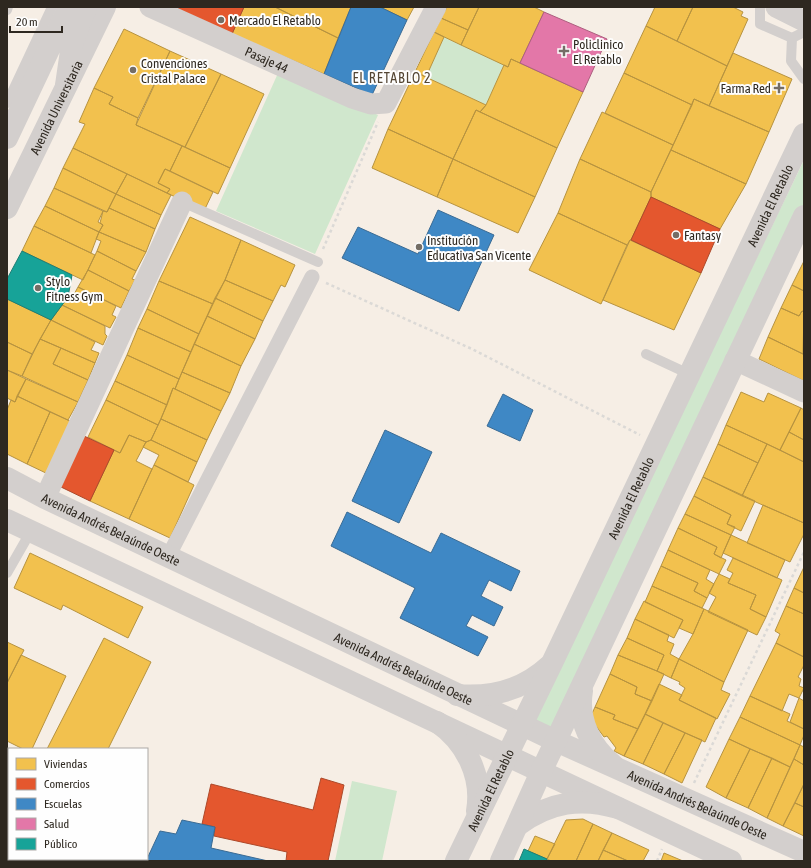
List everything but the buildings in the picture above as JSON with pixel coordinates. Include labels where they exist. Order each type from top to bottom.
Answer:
[{"type":"main road","points":[[7,138],[69,7]]},
{"type":"main road","points":[[66,85],[72,44],[86,7]]},
{"type":"main road","name":"Avenida Universitaria","points":[[7,208],[105,7]]},
{"type":"main road","name":"Avenida El Retablo","points":[[456,861],[552,664],[804,134]]},
{"type":"main road","points":[[501,861],[541,772],[804,216]]},
{"type":"main road","name":"Avenida Andrés Belaúnde Oeste","points":[[7,478],[118,533],[457,695],[804,852]]},
{"type":"main road","points":[[57,543],[69,530],[73,511]]},
{"type":"main road","points":[[7,520],[731,861]]},
{"type":"main road","points":[[102,565],[102,556],[106,547],[111,539],[118,533]]},
{"type":"main road","points":[[457,695],[483,696],[508,691],[532,680],[552,664]]},
{"type":"main road","points":[[583,685],[581,705],[584,725],[598,752],[613,766]]},
{"type":"main road","points":[[437,722],[456,738],[467,754],[474,771],[478,795],[475,820]]},
{"type":"main road","points":[[518,824],[538,812],[572,802],[595,803],[618,808]]},
{"type":"street","name":"Pasaje 44","points":[[150,7],[352,98],[371,104],[386,103]]},
{"type":"street","points":[[386,103],[436,7]]},
{"type":"street","points":[[776,7],[804,21]]},
{"type":"street","points":[[46,498],[182,202]]},
{"type":"street","points":[[168,557],[312,277]]},
{"type":"street","points":[[735,360],[804,392]]},
{"type":"street","points":[[7,841],[8,835]]},
{"type":"lane","points":[[7,103],[52,7]]},
{"type":"lane","points":[[760,7],[760,24],[792,38]]},
{"type":"lane","points":[[792,38],[804,32]]},
{"type":"lane","points":[[792,38],[791,61],[804,79]]},
{"type":"lane","points":[[182,202],[318,262]]},
{"type":"lane","points":[[646,354],[689,374]]},
{"type":"lane","points":[[7,573],[31,531]]},
{"type":"path","points":[[318,262],[386,103]]},
{"type":"path","points":[[312,277],[472,349],[656,443]]},
{"type":"path","points":[[686,798],[804,552]]},
{"type":"green space","points":[[444,37],[504,65],[486,105],[426,77]]},
{"type":"green space","points":[[279,71],[378,115],[315,254],[216,211]]},
{"type":"green space","points":[[804,160],[804,204],[551,731],[532,722]]},
{"type":"green space","points":[[352,781],[397,791],[382,861],[335,861]]},
{"type":"place","name":"Mercado El Retablo","points":[[221,20]]},
{"type":"place","name":"Policlinico El Retablo","points":[[564,51]]},
{"type":"place","name":"Convenciones Cristal Palace","points":[[133,70]]},
{"type":"place","name":"Farma Red","points":[[779,88]]},
{"type":"place","name":"Fantasy","points":[[676,235]]},
{"type":"place","name":"Institución Educativa San Vicente","points":[[419,247]]},
{"type":"place","name":"Stylo Fitness Gym","points":[[38,288]]},
{"type":"district","name":"EL RETABLO 2","points":[[392,78]]}]
